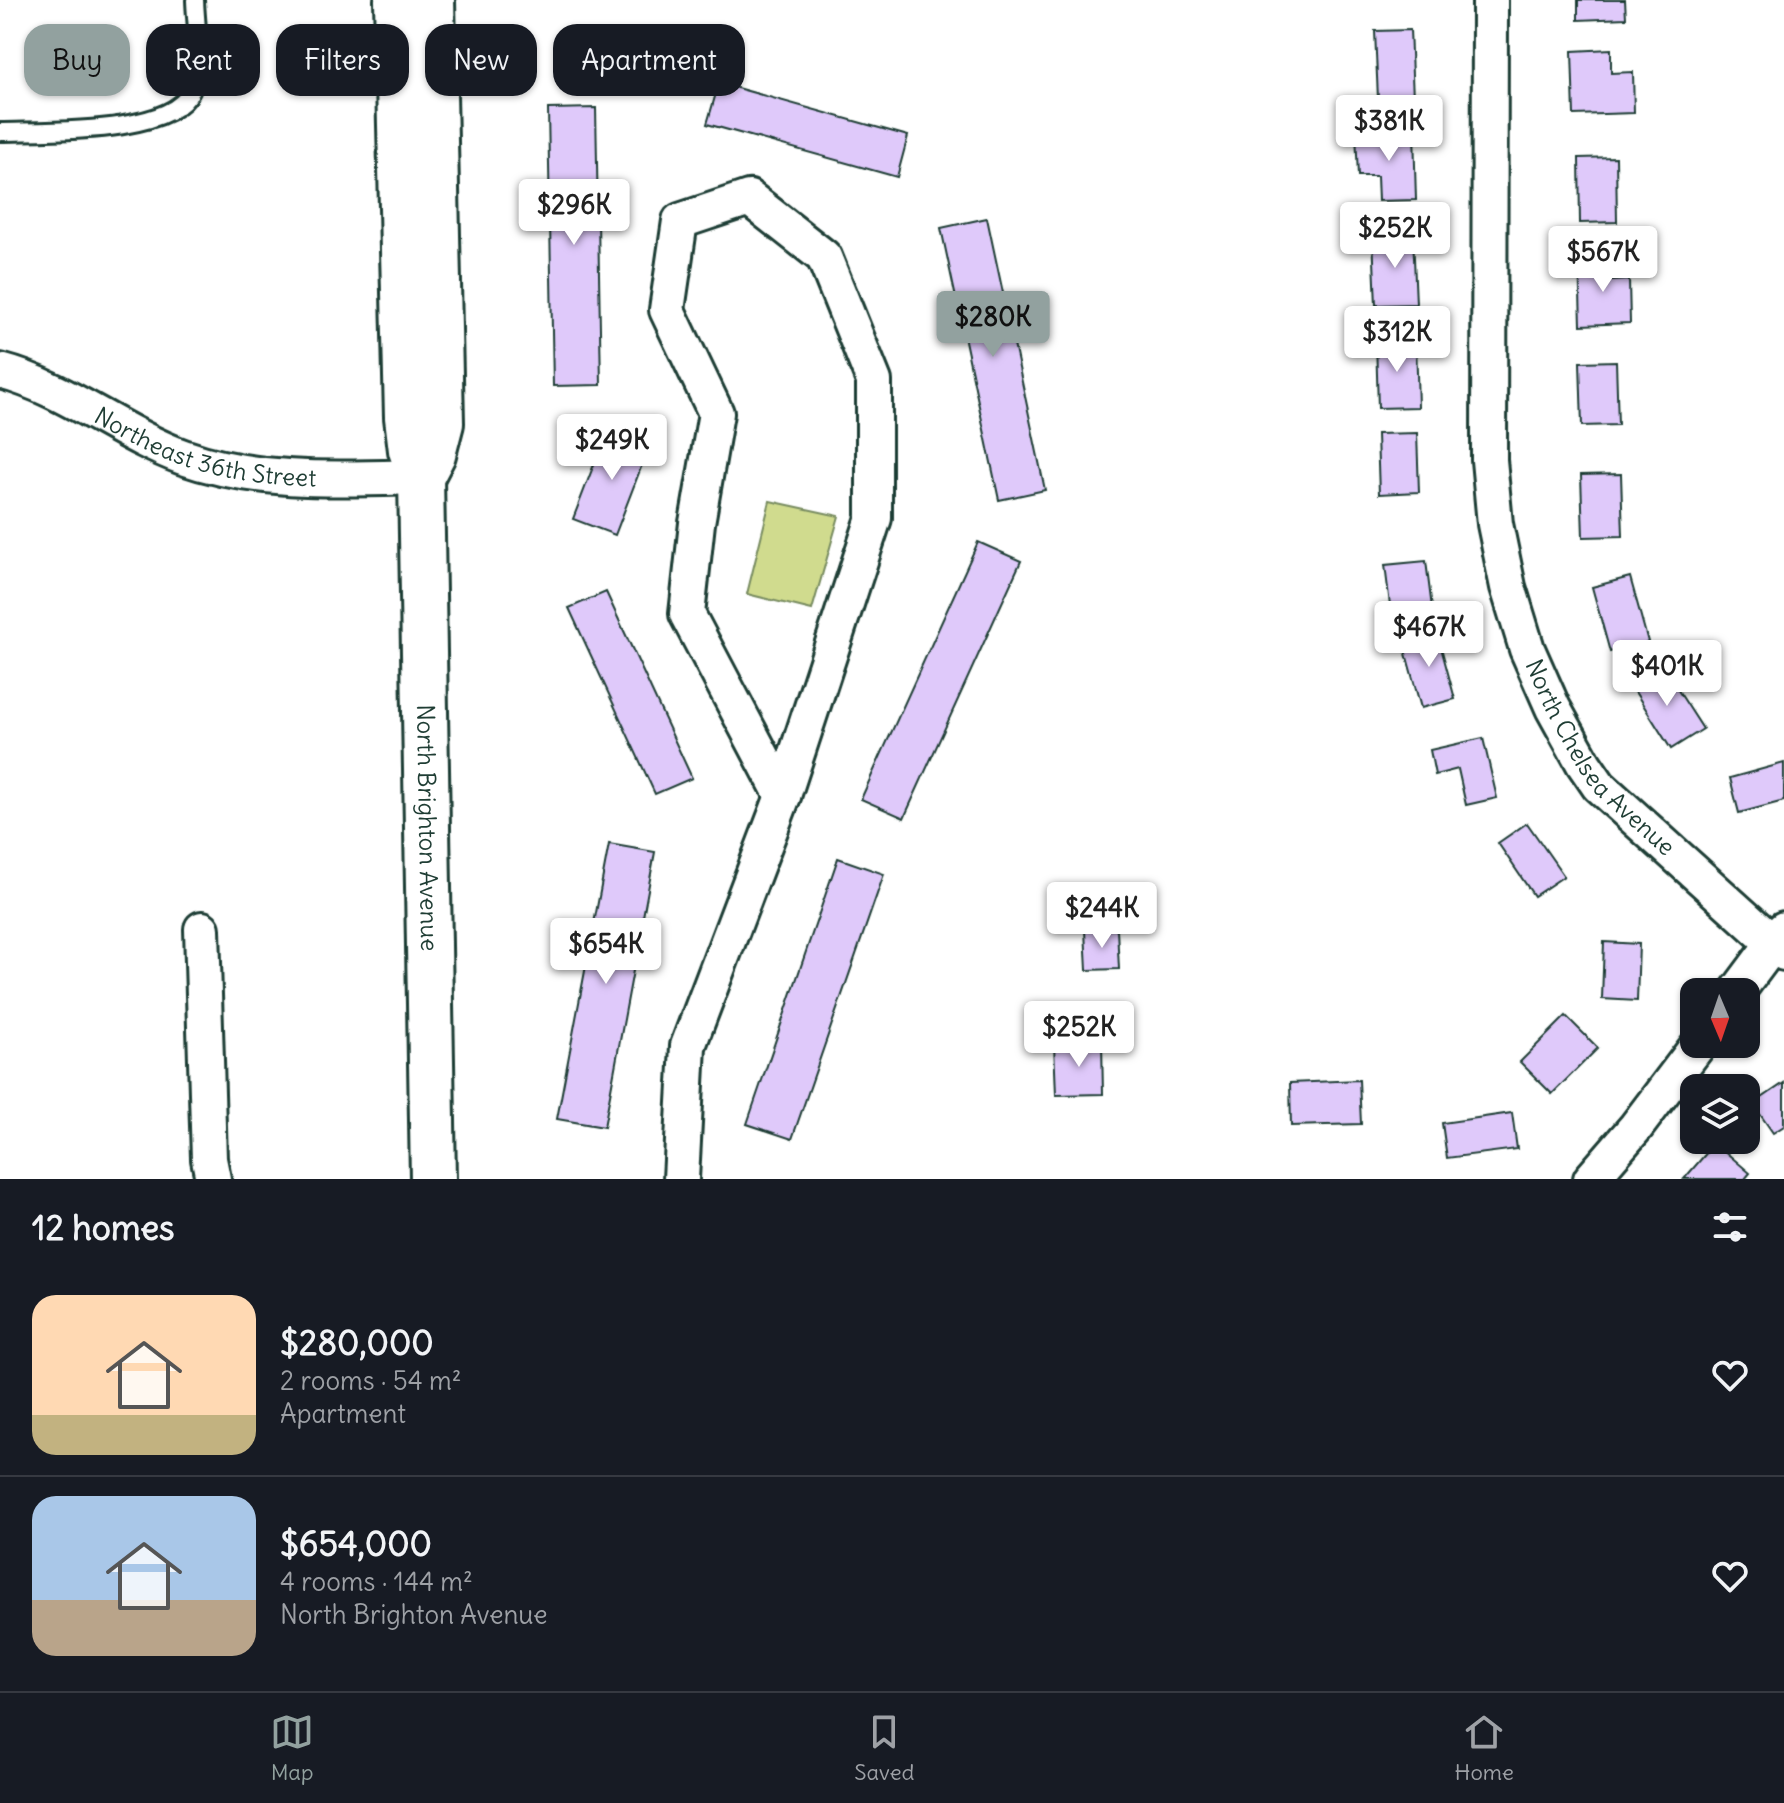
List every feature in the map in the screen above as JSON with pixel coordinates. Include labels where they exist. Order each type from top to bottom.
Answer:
[{"type":"main road","name":"North Brighton Avenue","points":[[397,0],[407,417],[411,450],[421,477],[433,1179]]},
{"type":"main road","name":"North Brighton Avenue","points":[[421,477],[433,454],[441,423],[432,0]]},
{"type":"street","name":"North Chelsea Avenue","points":[[1490,0],[1489,460],[1495,524],[1508,587],[1527,649],[1553,708],[1599,786],[1780,942]]},
{"type":"street","points":[[681,1179],[688,1046],[783,796],[874,518],[874,381],[824,257],[749,198],[680,221],[667,310],[716,413],[697,523],[687,614],[783,796]]},
{"type":"street","name":"Northeast 36th Street","points":[[0,371],[29,379],[182,457],[231,471],[310,479],[421,477]]},
{"type":"street","points":[[202,929],[209,1159],[213,1179]]},
{"type":"street","points":[[1749,978],[1780,942]]},
{"type":"street","points":[[1591,1179],[1636,1127],[1688,1058]]},
{"type":"lane","points":[[0,132],[138,125],[165,114],[190,94],[198,67],[195,0]]},
{"type":"green space","points":[[770,501],[839,516],[812,610],[747,594]]},
{"type":"building","points":[[1578,0],[1625,0],[1626,18],[1578,20]]},
{"type":"building","points":[[1410,30],[1413,98],[1378,99],[1375,31]]},
{"type":"building","points":[[1611,49],[1611,73],[1633,72],[1634,113],[1574,115],[1572,51]]},
{"type":"building","points":[[745,90],[908,136],[897,177],[707,124],[715,96],[745,96]]},
{"type":"building","points":[[596,108],[601,385],[553,386],[548,109]]},
{"type":"building","points":[[1414,131],[1416,200],[1378,201],[1377,176],[1358,176],[1356,133]]},
{"type":"building","points":[[1616,157],[1617,222],[1580,223],[1579,158]]},
{"type":"building","points":[[987,218],[1045,490],[999,500],[941,228]]},
{"type":"building","points":[[1413,235],[1416,304],[1376,305],[1373,237]]},
{"type":"building","points":[[1611,259],[1612,281],[1629,280],[1630,323],[1581,325],[1579,260]]},
{"type":"building","points":[[1416,340],[1418,407],[1378,408],[1376,341]]},
{"type":"building","points":[[1616,361],[1618,425],[1582,426],[1580,362]]},
{"type":"building","points":[[608,428],[650,444],[615,535],[573,519]]},
{"type":"building","points":[[1417,433],[1419,492],[1379,494],[1377,434]]},
{"type":"building","points":[[1621,474],[1623,536],[1583,537],[1581,475]]},
{"type":"building","points":[[978,542],[1021,561],[904,818],[861,799]]},
{"type":"building","points":[[1426,561],[1432,608],[1391,613],[1385,565]]},
{"type":"building","points":[[1630,577],[1648,642],[1610,652],[1592,587]]},
{"type":"building","points":[[606,592],[692,778],[655,794],[569,608]]},
{"type":"building","points":[[1436,629],[1455,699],[1421,708],[1402,639]]},
{"type":"building","points":[[1663,667],[1703,729],[1671,749],[1632,687]]},
{"type":"building","points":[[1483,738],[1497,798],[1466,805],[1458,769],[1435,775],[1430,750]]},
{"type":"building","points":[[1784,763],[1784,801],[1739,813],[1730,778]]},
{"type":"building","points":[[1527,823],[1564,876],[1534,896],[1498,843]]},
{"type":"building","points":[[609,844],[655,852],[604,1127],[557,1119]]},
{"type":"building","points":[[838,858],[884,874],[792,1139],[747,1124]]},
{"type":"building","points":[[1117,929],[1119,969],[1087,970],[1085,930]]},
{"type":"building","points":[[1604,942],[1639,944],[1637,1001],[1602,999]]},
{"type":"building","points":[[1566,1016],[1598,1048],[1552,1094],[1520,1062]]},
{"type":"building","points":[[1102,1042],[1103,1094],[1056,1095],[1054,1044]]},
{"type":"building","points":[[1359,1080],[1361,1124],[1291,1126],[1290,1083]]},
{"type":"building","points":[[1784,1083],[1784,1126],[1773,1133],[1760,1114],[1760,1099]]},
{"type":"building","points":[[1512,1113],[1517,1149],[1447,1158],[1442,1123]]},
{"type":"building","points":[[1706,1154],[1728,1154],[1750,1173],[1745,1179],[1684,1179]]}]
